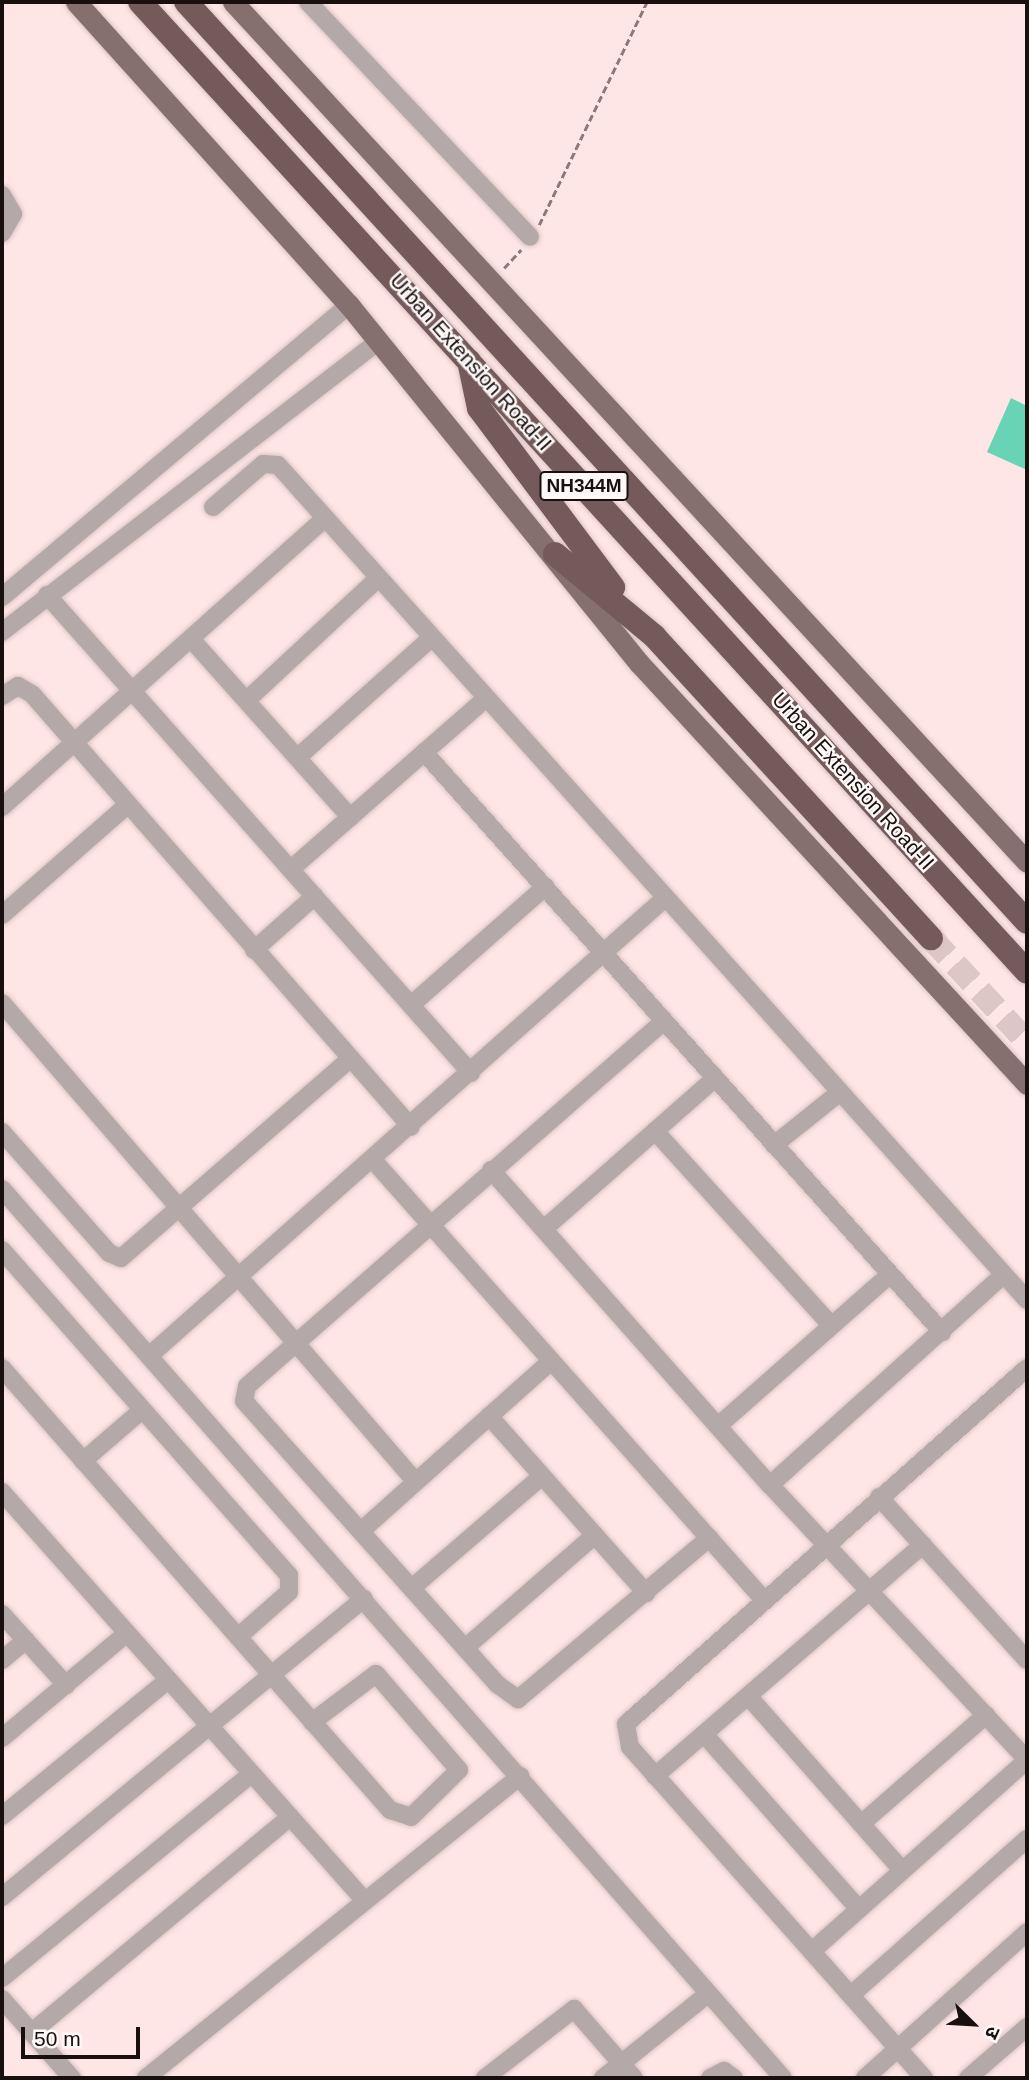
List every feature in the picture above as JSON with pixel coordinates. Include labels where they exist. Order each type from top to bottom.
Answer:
[{"type":"highway","name":"Urban Extension Road-II","points":[[140,2],[1027,972]]},
{"type":"highway","name":"Urban Extension Road-II","points":[[186,2],[1027,922]]},
{"type":"highway","points":[[469,360],[479,408],[654,636],[932,938]]},
{"type":"highway","points":[[555,554],[654,636]]},
{"type":"main road","points":[[76,2],[349,305],[555,554],[639,663],[1027,1084]]},
{"type":"main road","points":[[233,2],[490,284],[1027,862]]},
{"type":"street","points":[[308,2],[530,237]]},
{"type":"street","points":[[2,195],[13,214],[2,233]]},
{"type":"street","points":[[2,597],[349,305]]},
{"type":"street","points":[[2,632],[378,341]]},
{"type":"street","points":[[214,507],[272,462],[429,640],[1027,1300]]},
{"type":"street","points":[[2,807],[324,519]]},
{"type":"street","points":[[247,700],[376,580]]},
{"type":"street","points":[[47,595],[471,1073]]},
{"type":"street","points":[[191,639],[350,817]]},
{"type":"street","points":[[298,757],[429,640]]},
{"type":"street","points":[[2,696],[12,687],[25,689],[411,1127]]},
{"type":"street","points":[[290,869],[484,699]]},
{"type":"street","points":[[424,752],[942,1332]]},
{"type":"street","points":[[2,915],[126,806]]},
{"type":"street","points":[[411,1005],[545,887]]},
{"type":"street","points":[[254,950],[315,896]]},
{"type":"street","points":[[149,1356],[411,1127],[665,898]]},
{"type":"street","points":[[2,1003],[415,1481]]},
{"type":"street","points":[[664,1021],[247,1386],[244,1401],[506,1694],[529,1696],[709,1538]]},
{"type":"street","points":[[2,1132],[116,1258],[127,1255],[350,1059]]},
{"type":"street","points":[[545,1228],[715,1078]]},
{"type":"street","points":[[775,1145],[839,1093]]},
{"type":"street","points":[[655,1131],[831,1325]]},
{"type":"street","points":[[373,1160],[763,1599]]},
{"type":"street","points":[[491,1170],[770,1485],[1027,1760],[812,1951]]},
{"type":"street","points":[[2,1189],[783,2078]]},
{"type":"street","points":[[2,1250],[289,1575],[289,1592],[238,1637]]},
{"type":"street","points":[[718,1426],[889,1275]]},
{"type":"street","points":[[770,1485],[1003,1275]]},
{"type":"street","points":[[361,1531],[551,1361]]},
{"type":"street","points":[[2,1368],[271,1675],[312,1721],[398,1817],[411,1817],[458,1770],[376,1674],[312,1721]]},
{"type":"street","points":[[924,2078],[630,1747],[626,1724],[763,1599],[1027,1368]]},
{"type":"street","points":[[83,1461],[142,1410]]},
{"type":"street","points":[[489,1416],[646,1593]]},
{"type":"street","points":[[412,1587],[542,1476]]},
{"type":"street","points":[[2,1492],[365,1901]]},
{"type":"street","points":[[879,1497],[1027,1660]]},
{"type":"street","points":[[465,1648],[595,1535]]},
{"type":"street","points":[[655,1776],[923,1545]]},
{"type":"street","points":[[2,1897],[364,1599]]},
{"type":"street","points":[[2,1614],[66,1685]]},
{"type":"street","points":[[2,1738],[127,1633]]},
{"type":"street","points":[[2,1660],[26,1640]]},
{"type":"street","points":[[2,1816],[168,1679]]},
{"type":"street","points":[[748,1696],[902,1870]]},
{"type":"street","points":[[861,1824],[986,1715]]},
{"type":"street","points":[[704,1734],[859,1909]]},
{"type":"street","points":[[2,1978],[251,1774]]},
{"type":"street","points":[[146,2078],[520,1776]]},
{"type":"street","points":[[32,2032],[290,1817]]},
{"type":"street","points":[[851,1994],[1027,1839]]},
{"type":"street","points":[[865,2078],[1027,1932]]},
{"type":"street","points":[[603,2078],[708,1994]]},
{"type":"street","points":[[2,1999],[72,2078]]},
{"type":"street","points":[[485,2078],[574,2009],[634,2078]]},
{"type":"street","points":[[968,2078],[1027,2027]]},
{"type":"street","points":[[710,2078],[724,2071],[734,2078]]},
{"type":"path","points":[[490,284],[530,237],[557,197],[647,2]]},
{"type":"building","points":[[1011,398],[1027,406],[1027,470],[987,452]]},
{"type":"tunnel","points":[[931,938],[1027,1042]]}]
